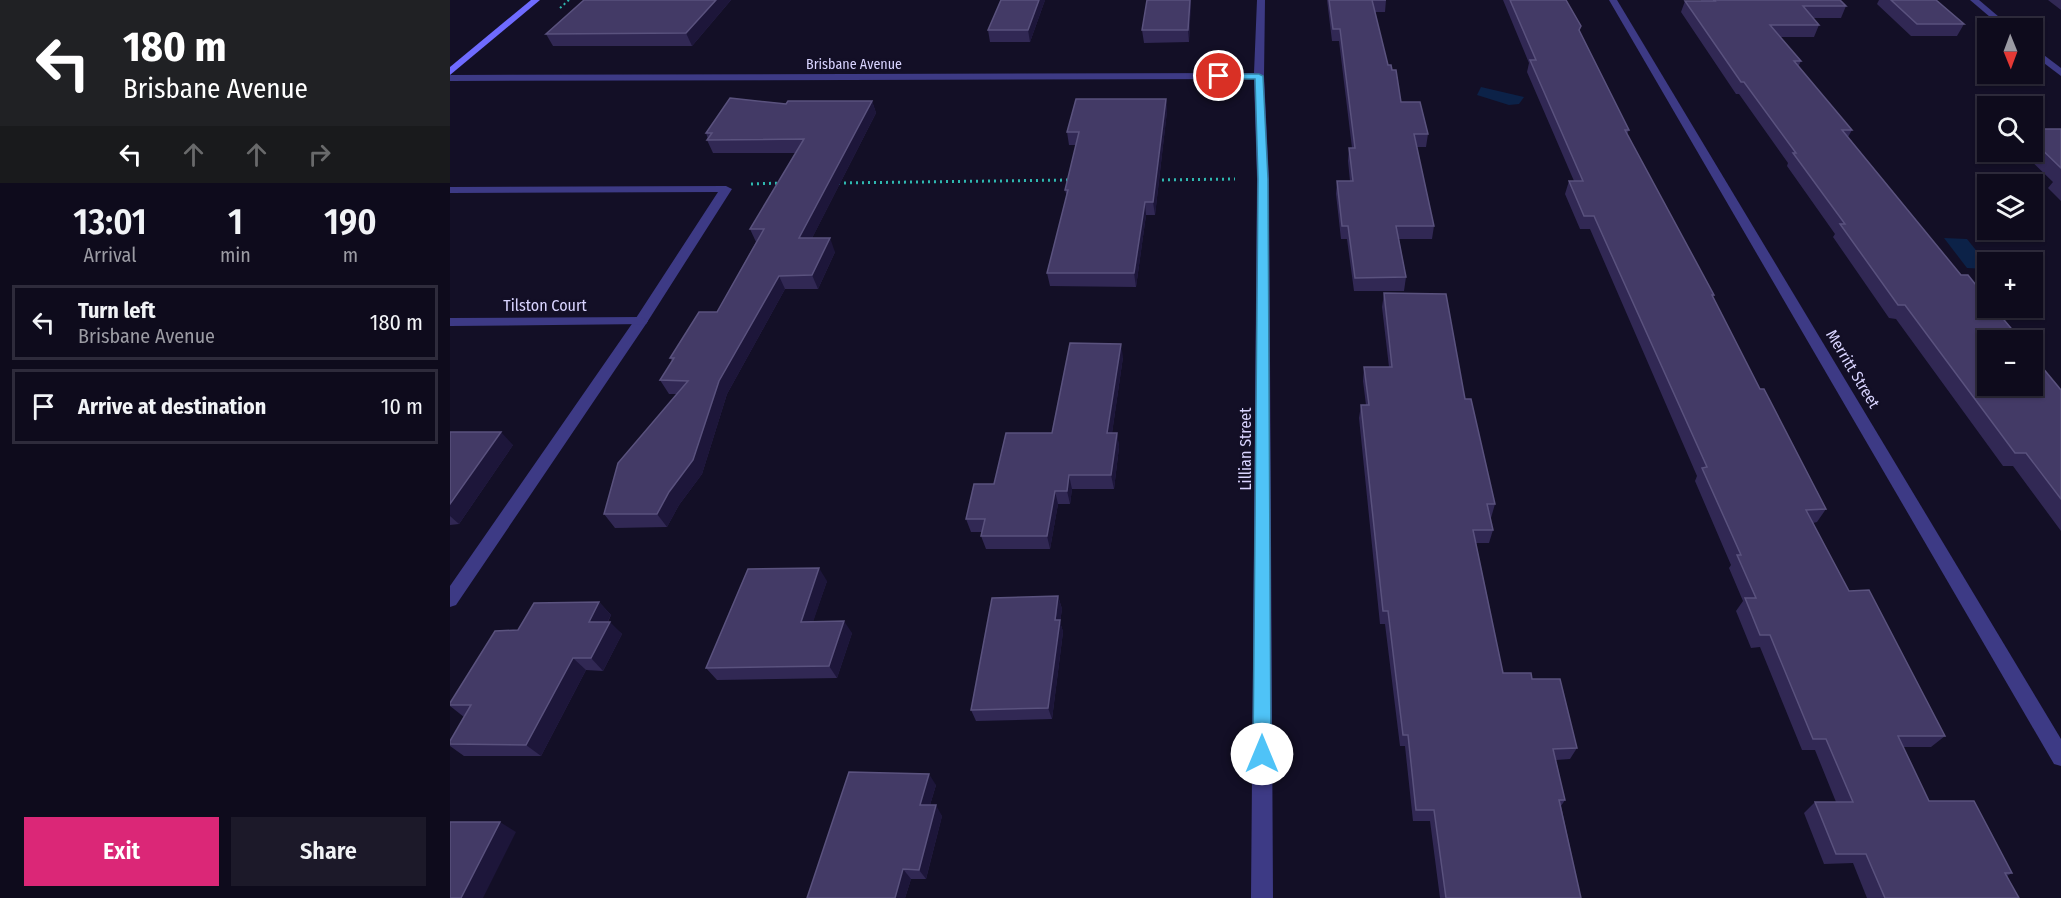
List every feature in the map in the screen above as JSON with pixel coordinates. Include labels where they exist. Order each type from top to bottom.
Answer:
[{"type":"street","points":[[450,72],[536,0]]},
{"type":"street","name":"Lillian Street","points":[[1261,0],[1259,76],[1263,179],[1262,898]]},
{"type":"street","name":"Merritt Street","points":[[1613,0],[2061,757]]},
{"type":"street","points":[[1974,0],[1996,18]]},
{"type":"street","points":[[2043,58],[2061,73]]},
{"type":"street","name":"Brisbane Avenue","points":[[450,78],[1259,76]]},
{"type":"street","points":[[450,190],[726,189]]},
{"type":"street","points":[[450,600],[641,321],[726,189]]},
{"type":"street","name":"Tilston Court","points":[[450,322],[641,321]]},
{"type":"path","points":[[1156,180],[1263,179]]},
{"type":"path","points":[[835,183],[1073,180]]},
{"type":"path","points":[[726,189],[750,184],[788,183]]},
{"type":"water","points":[[1481,87],[1524,97],[1519,104],[1509,105],[1477,95]]},
{"type":"water","points":[[1944,238],[1967,239],[1977,252],[1977,268],[1967,268]]},
{"type":"building","points":[[584,0],[716,0],[686,33],[546,34]]},
{"type":"building","points":[[1001,0],[1039,0],[1028,30],[988,30]]},
{"type":"building","points":[[1147,0],[1190,0],[1188,30],[1142,30]]},
{"type":"building","points":[[1329,0],[1372,0],[1388,65],[1391,65],[1392,70],[1396,70],[1401,102],[1420,102],[1428,134],[1414,134],[1434,226],[1396,226],[1406,277],[1355,278],[1348,226],[1342,226],[1337,181],[1353,181],[1349,148],[1355,148],[1340,29],[1333,29]]},
{"type":"building","points":[[1510,0],[1566,0],[1581,26],[1579,30],[1629,130],[1625,130],[1714,295],[1712,295],[1760,389],[1764,389],[1826,509],[1806,510],[1849,591],[1869,590],[1945,736],[1898,736],[1929,801],[1974,801],[2012,873],[2005,873],[2019,898],[1885,898],[1866,854],[1836,854],[1815,802],[1853,802],[1826,739],[1813,739],[1770,635],[1760,635],[1745,598],[1756,598],[1737,555],[1741,555],[1702,468],[1707,467],[1594,216],[1584,216],[1569,181],[1583,181],[1530,60],[1536,60]]},
{"type":"building","points":[[1840,0],[1846,6],[1803,6],[1819,25],[1770,25],[1801,61],[1794,61],[1852,130],[1842,130],[1961,275],[1968,275],[1977,286],[1977,318],[2002,318],[2013,330],[1977,330],[1977,396],[2043,396],[2043,368],[2061,390],[2061,499],[2026,453],[2015,453],[1905,305],[1898,305],[1840,224],[1845,224],[1793,153],[1796,153],[1744,82],[1741,82],[1685,1]]},
{"type":"building","points":[[1891,0],[1936,0],[1964,24],[1917,24]]},
{"type":"building","points":[[730,98],[786,104],[788,101],[872,101],[799,238],[830,238],[812,275],[779,276],[719,381],[693,460],[669,492],[657,514],[604,514],[618,463],[688,381],[660,380],[674,358],[670,358],[699,312],[717,312],[764,229],[750,229],[804,139],[707,140],[712,133],[706,133]]},
{"type":"building","points":[[1076,99],[1166,99],[1153,202],[1145,202],[1134,273],[1047,273],[1068,190],[1065,190],[1079,132],[1067,132]]},
{"type":"building","points":[[2043,129],[2061,129],[2061,168],[2043,151]]},
{"type":"building","points":[[1384,293],[1446,294],[1465,399],[1471,399],[1495,504],[1487,504],[1493,530],[1473,530],[1503,673],[1531,673],[1532,679],[1560,679],[1577,748],[1553,749],[1565,800],[1559,800],[1581,898],[1446,898],[1434,810],[1416,810],[1408,735],[1403,735],[1388,611],[1383,611],[1361,405],[1369,405],[1364,367],[1392,367]]},
{"type":"building","points":[[1070,343],[1121,344],[1107,433],[1117,433],[1111,475],[1069,475],[1067,491],[1055,491],[1047,536],[981,536],[985,519],[966,519],[974,484],[994,484],[1006,433],[1052,433]]},
{"type":"building","points":[[450,432],[501,432],[450,504]]},
{"type":"building","points":[[819,568],[801,622],[844,621],[829,666],[706,668],[748,569]]},
{"type":"building","points":[[1058,596],[1055,620],[1060,620],[1048,708],[971,710],[992,598]]},
{"type":"building","points":[[599,602],[589,622],[610,622],[591,658],[573,658],[526,745],[450,744],[471,705],[450,705],[450,703],[495,631],[518,630],[534,603]]},
{"type":"building","points":[[849,772],[929,774],[920,805],[936,805],[919,870],[903,869],[895,898],[807,898]]},
{"type":"building","points":[[450,822],[500,822],[461,898],[450,898]]},
{"type":"route","points":[[1219,76],[1259,76],[1263,179],[1262,754]]}]
